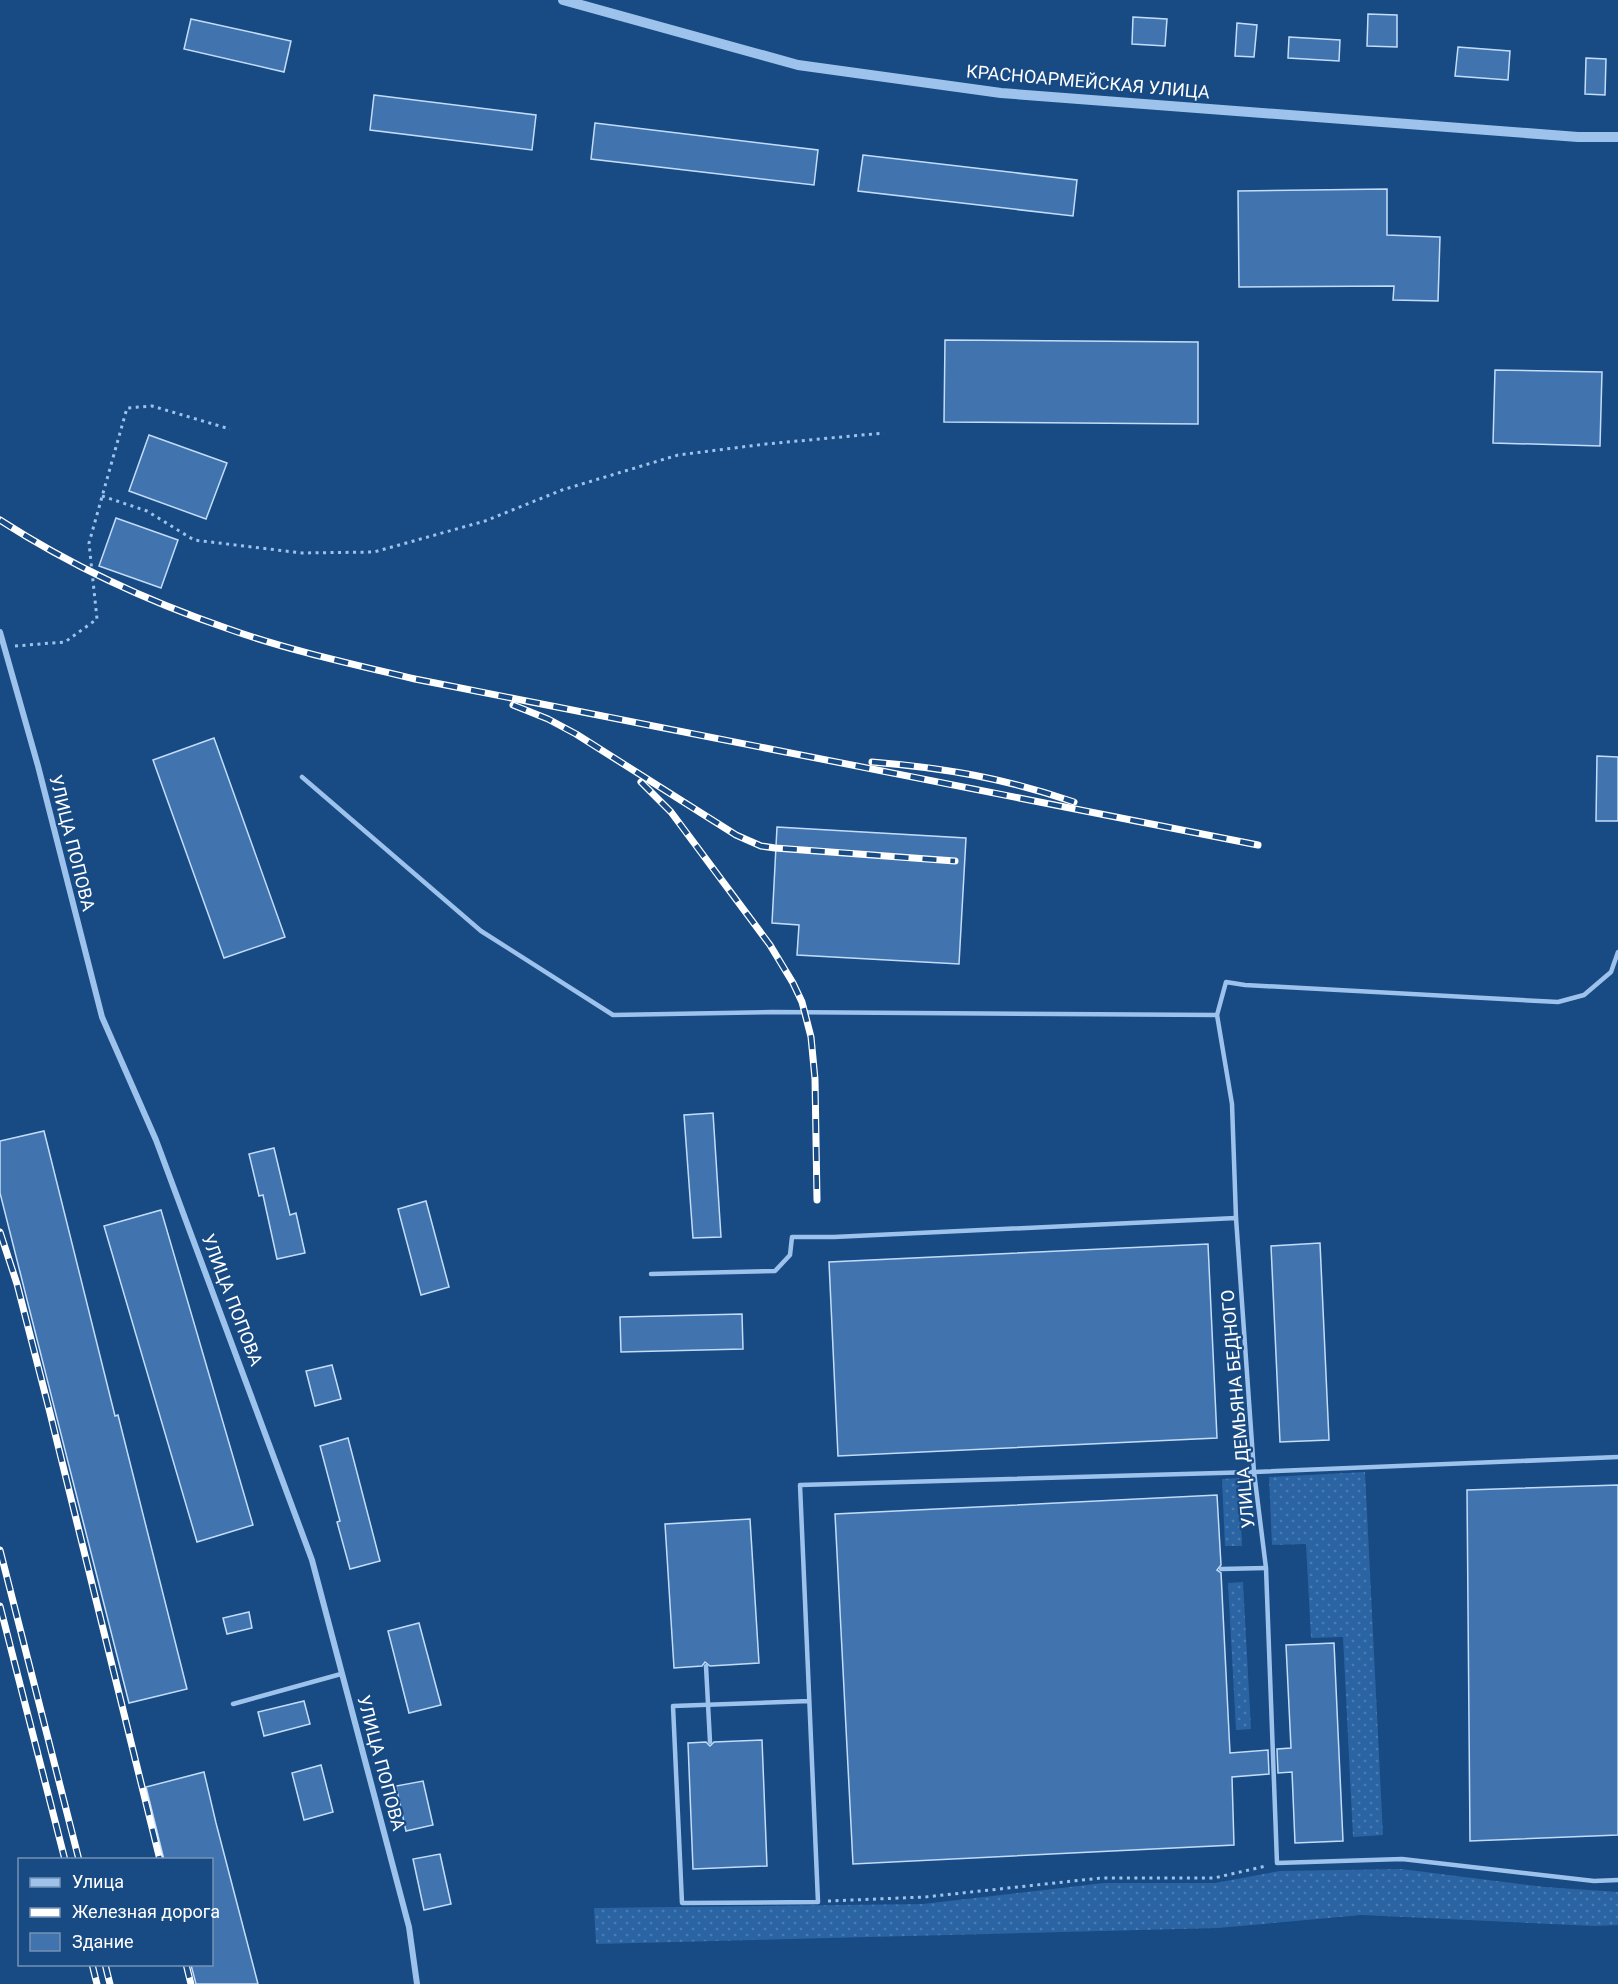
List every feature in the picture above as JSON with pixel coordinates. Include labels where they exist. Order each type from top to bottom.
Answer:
[{"type":"street","name":"КРАСНОАРМЕЙСКАЯ УЛИЦА","points":[[563,0],[798,65],[1001,93],[1578,137],[1618,137]]},
{"type":"street","name":"УЛИЦА ПОПОВА","points":[[0,632],[38,766],[102,1017],[156,1140],[312,1560],[409,1927],[417,1984]]},
{"type":"lane","points":[[302,777],[481,931],[613,1015],[772,1012],[1217,1015],[1226,982],[1245,986],[1558,1002],[1584,995],[1611,972],[1618,952]]},
{"type":"lane","name":"УЛИЦА ДЕМЬЯНА БЕДНОГО","points":[[1217,1015],[1232,1104],[1236,1218],[1254,1472],[1266,1568],[1278,1863]]},
{"type":"lane","points":[[651,1274],[775,1270],[790,1255],[792,1236],[846,1236],[1236,1218]]},
{"type":"lane","points":[[809,1701],[674,1706],[682,1903],[818,1902],[800,1485],[1254,1472],[1618,1457]]},
{"type":"lane","points":[[1221,1569],[1266,1568]]},
{"type":"lane","points":[[706,1666],[710,1742]]},
{"type":"lane","points":[[233,1704],[341,1674]]},
{"type":"lane","points":[[1278,1863],[1402,1859],[1594,1881],[1618,1880]]},
{"type":"path","points":[[4,647],[65,642],[98,619],[89,543],[127,408],[152,406],[230,429]]},
{"type":"path","points":[[102,496],[147,511],[194,540],[302,553],[374,552],[485,521],[562,490],[678,455],[884,433]]},
{"type":"path","points":[[818,1902],[925,1897],[1101,1878],[1214,1878],[1278,1863]]},
{"type":"shaded area","points":[[1365,1472],[1383,1835],[1353,1837],[1343,1637],[1311,1638],[1306,1544],[1272,1545],[1269,1477]]},
{"type":"shaded area","points":[[1239,1478],[1242,1546],[1225,1546],[1222,1479]]},
{"type":"shaded area","points":[[1243,1582],[1251,1729],[1236,1730],[1228,1583]]},
{"type":"shaded area","points":[[1401,1869],[1545,1887],[1618,1892],[1618,1925],[1595,1926],[1362,1915],[1218,1928],[596,1944],[594,1908],[923,1904],[1104,1883],[1215,1883],[1280,1871]]},
{"type":"building","points":[[1368,14],[1397,15],[1397,47],[1367,46]]},
{"type":"building","points":[[1133,17],[1167,19],[1165,46],[1132,44]]},
{"type":"building","points":[[191,19],[291,41],[284,72],[184,49]]},
{"type":"building","points":[[1237,23],[1257,25],[1254,57],[1235,56]]},
{"type":"building","points":[[1289,37],[1340,40],[1339,61],[1288,58]]},
{"type":"building","points":[[1458,47],[1510,51],[1508,80],[1455,76]]},
{"type":"building","points":[[1586,58],[1606,59],[1605,95],[1585,94]]},
{"type":"building","points":[[374,95],[536,115],[532,150],[370,130]]},
{"type":"building","points":[[595,123],[818,150],[814,185],[591,159]]},
{"type":"building","points":[[863,155],[1077,180],[1073,216],[858,191]]},
{"type":"building","points":[[1387,189],[1387,235],[1440,237],[1438,301],[1393,300],[1394,286],[1239,287],[1238,191]]},
{"type":"building","points":[[945,340],[1198,342],[1198,424],[944,422]]},
{"type":"building","points":[[1495,370],[1602,372],[1600,446],[1493,443]]},
{"type":"building","points":[[149,435],[227,463],[206,519],[129,491]]},
{"type":"building","points":[[116,518],[178,540],[161,588],[99,566]]},
{"type":"building","points":[[214,738],[285,937],[224,958],[153,760]]},
{"type":"building","points":[[1597,756],[1618,757],[1618,821],[1596,821]]},
{"type":"building","points":[[777,827],[966,838],[959,964],[797,955],[799,925],[772,923]]},
{"type":"building","points":[[713,1113],[721,1237],[693,1238],[684,1115]]},
{"type":"building","points":[[44,1131],[115,1416],[118,1415],[187,1689],[129,1703],[0,1193],[0,1141]]},
{"type":"building","points":[[274,1148],[290,1215],[296,1213],[305,1253],[277,1259],[263,1195],[259,1196],[249,1154]]},
{"type":"building","points":[[426,1201],[449,1287],[421,1295],[398,1209]]},
{"type":"building","points":[[161,1210],[253,1525],[197,1542],[104,1226]]},
{"type":"building","points":[[1320,1243],[1329,1440],[1280,1442],[1271,1246]]},
{"type":"building","points":[[1208,1244],[1217,1438],[838,1456],[829,1262]]},
{"type":"building","points":[[742,1314],[743,1349],[621,1352],[620,1317]]},
{"type":"building","points":[[332,1365],[341,1399],[315,1406],[306,1371]]},
{"type":"building","points":[[348,1438],[380,1561],[350,1569],[320,1446]]},
{"type":"building","points":[[1618,1485],[1618,1835],[1470,1841],[1467,1490]]},
{"type":"building","points":[[1217,1495],[1221,1565],[1217,1570],[1221,1573],[1230,1753],[1268,1750],[1269,1774],[1232,1777],[1234,1845],[853,1864],[835,1514]]},
{"type":"building","points":[[750,1519],[759,1663],[710,1666],[705,1662],[702,1666],[674,1668],[665,1524]]},
{"type":"building","points":[[249,1612],[252,1628],[227,1634],[223,1618]]},
{"type":"building","points":[[419,1623],[441,1705],[409,1713],[388,1631]]},
{"type":"building","points":[[1334,1643],[1343,1841],[1295,1843],[1292,1772],[1278,1773],[1277,1749],[1291,1748],[1286,1645]]},
{"type":"building","points":[[304,1701],[310,1724],[264,1736],[258,1712]]},
{"type":"building","points":[[762,1740],[767,1866],[693,1869],[688,1743],[706,1742],[710,1746],[714,1742]]},
{"type":"building","points":[[321,1765],[333,1812],[304,1820],[292,1773]]},
{"type":"building","points":[[204,1772],[258,1984],[196,1984],[191,1966],[213,1966],[213,1858],[164,1858],[146,1787]]},
{"type":"building","points":[[423,1781],[433,1825],[406,1831],[396,1786]]},
{"type":"building","points":[[440,1854],[451,1904],[424,1910],[413,1859]]},
{"type":"railway","points":[[0,520],[81,567],[138,594],[226,628],[320,656],[415,679],[1258,845]]},
{"type":"railway","points":[[513,705],[548,719],[576,734],[736,835],[761,846],[955,861]]},
{"type":"railway","points":[[872,762],[974,775],[1023,786],[1074,802]]},
{"type":"railway","points":[[641,782],[671,812],[770,945],[802,1002],[811,1037],[815,1079],[817,1200]]},
{"type":"railway","points":[[0,1232],[17,1284],[50,1413],[160,1858]]},
{"type":"railway","points":[[0,1550],[78,1858]]},
{"type":"railway","points":[[0,1606],[64,1858]]},
{"type":"railway","points":[[92,1966],[97,1984]]},
{"type":"railway","points":[[106,1966],[110,1984]]},
{"type":"railway","points":[[186,1966],[191,1984]]}]
